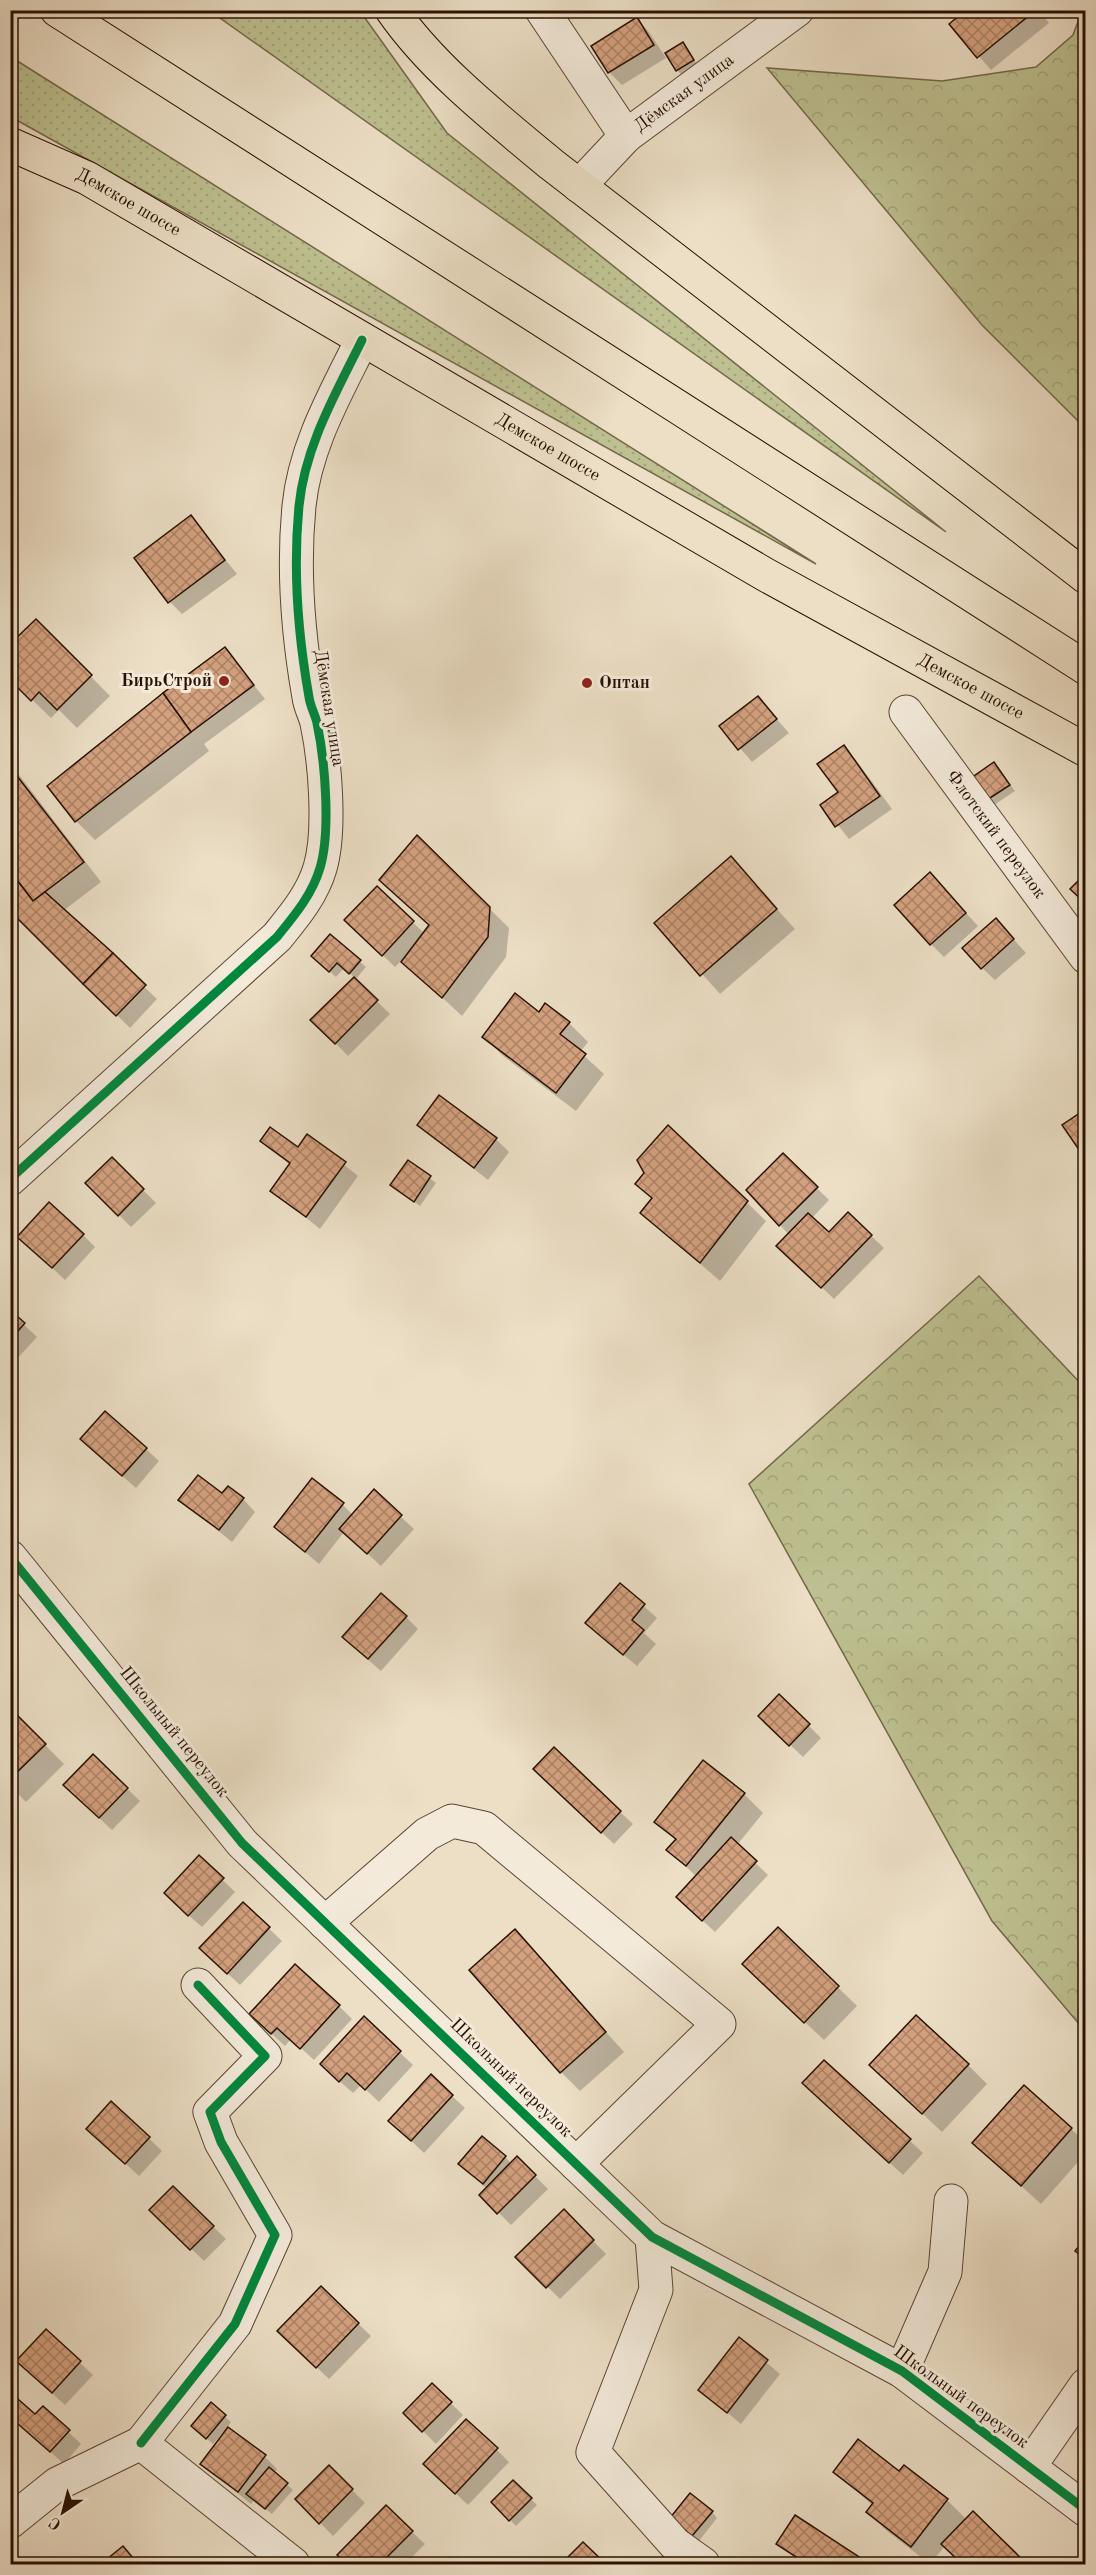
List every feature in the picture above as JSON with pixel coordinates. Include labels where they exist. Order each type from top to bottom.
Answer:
[{"type":"main road","points":[[392,10],[434,58],[499,121],[579,186],[1086,577]]},
{"type":"main road","points":[[67,17],[1086,668]]},
{"type":"main road","name":"Демское шоссе","points":[[10,144],[87,178],[766,575],[1086,750]]},
{"type":"street","points":[[542,10],[626,136]]},
{"type":"street","name":"Дёмская улица","points":[[579,186],[626,136],[797,10]]},
{"type":"street","name":"Дёмская улица","points":[[10,1179],[277,937],[304,903],[320,868],[324,775],[302,654],[297,561],[300,504],[308,464],[319,428],[362,340]]},
{"type":"street","name":"Флотский переулок","points":[[906,712],[1086,957]]},
{"type":"street","name":"Школьный переулок","points":[[10,1557],[242,1843],[652,2237],[902,2371],[1086,2510]]},
{"type":"street","points":[[325,1923],[427,1834],[452,1821],[484,1828],[719,2024],[576,2164]]},
{"type":"street","points":[[10,2522],[57,2484],[141,2443],[235,2324],[275,2235],[221,2142],[210,2112],[265,2056],[198,1985]]},
{"type":"street","points":[[902,2371],[945,2272],[951,2200]]},
{"type":"street","points":[[652,2237],[656,2290],[593,2452],[675,2544],[703,2565]]},
{"type":"street","points":[[1029,2467],[1086,2385]]},
{"type":"street","points":[[141,2443],[293,2565]]},
{"type":"green space","points":[[210,11],[360,11],[447,133],[946,532]]},
{"type":"green space","points":[[1082,11],[1086,11],[1085,428],[982,325],[767,68],[942,81],[1036,67],[1073,35]]},
{"type":"green space","points":[[11,57],[816,564],[11,117]]},
{"type":"green space","points":[[979,1276],[1085,1388],[1085,2031],[992,1921],[749,1484]]},
{"type":"building","points":[[966,10],[1036,10],[977,58],[949,24]]},
{"type":"building","points":[[637,17],[654,45],[608,73],[591,46]]},
{"type":"building","points":[[683,42],[694,60],[676,71],[665,53]]},
{"type":"building","points":[[191,515],[225,560],[168,603],[134,558]]},
{"type":"building","points":[[36,619],[92,675],[57,710],[39,692],[31,701],[10,680],[10,644]]},
{"type":"building","points":[[225,647],[254,685],[191,732],[163,693]]},
{"type":"building","points":[[163,693],[191,732],[75,822],[47,786]]},
{"type":"building","points":[[758,696],[777,719],[738,750],[719,726]]},
{"type":"building","points":[[844,745],[880,796],[835,827],[820,805],[838,792],[817,764]]},
{"type":"building","points":[[994,762],[1010,785],[987,800],[971,778]]},
{"type":"building","points":[[10,767],[84,862],[33,901],[10,871]]},
{"type":"building","points":[[417,835],[490,907],[488,937],[442,998],[401,962],[429,925],[379,880]]},
{"type":"building","points":[[731,856],[777,909],[700,976],[654,923]]},
{"type":"building","points":[[10,871],[33,901],[45,892],[113,953],[83,984],[10,911]]},
{"type":"building","points":[[930,872],[966,913],[930,945],[894,905]]},
{"type":"building","points":[[1086,873],[1086,904],[1070,889]]},
{"type":"building","points":[[377,886],[414,921],[382,956],[344,920]]},
{"type":"building","points":[[996,918],[1014,939],[981,969],[962,948]]},
{"type":"building","points":[[330,934],[361,960],[349,974],[337,963],[329,972],[311,956]]},
{"type":"building","points":[[113,953],[146,985],[116,1016],[83,984]]},
{"type":"building","points":[[354,977],[378,1000],[335,1044],[310,1020]]},
{"type":"building","points":[[515,993],[539,1012],[545,1003],[570,1022],[560,1034],[586,1054],[556,1093],[482,1037]]},
{"type":"building","points":[[439,1095],[497,1138],[474,1168],[417,1125]]},
{"type":"building","points":[[1086,1109],[1086,1160],[1062,1125]]},
{"type":"building","points":[[668,1125],[748,1201],[700,1263],[640,1213],[652,1198],[635,1184],[644,1173],[637,1160]]},
{"type":"building","points":[[270,1127],[298,1147],[307,1134],[346,1162],[306,1217],[270,1191],[290,1163],[260,1141]]},
{"type":"building","points":[[783,1153],[818,1187],[779,1226],[746,1190]]},
{"type":"building","points":[[112,1157],[144,1189],[118,1216],[85,1183]]},
{"type":"building","points":[[408,1160],[431,1176],[414,1202],[390,1185]]},
{"type":"building","points":[[49,1202],[84,1234],[52,1268],[17,1237]]},
{"type":"building","points":[[848,1212],[872,1235],[821,1288],[776,1246],[808,1213],[829,1232]]},
{"type":"building","points":[[10,1310],[25,1323],[10,1340]]},
{"type":"building","points":[[105,1411],[147,1448],[122,1476],[80,1439]]},
{"type":"building","points":[[198,1475],[222,1493],[228,1486],[244,1498],[219,1530],[178,1500]]},
{"type":"building","points":[[312,1478],[344,1503],[305,1552],[274,1527]]},
{"type":"building","points":[[374,1489],[402,1515],[367,1554],[339,1529]]},
{"type":"building","points":[[620,1583],[645,1604],[632,1620],[644,1630],[623,1655],[585,1623]]},
{"type":"building","points":[[381,1593],[407,1616],[368,1659],[342,1637]]},
{"type":"building","points":[[779,1694],[810,1724],[789,1746],[758,1716]]},
{"type":"building","points":[[10,1708],[46,1744],[10,1779]]},
{"type":"building","points":[[554,1747],[621,1811],[601,1833],[533,1769]]},
{"type":"building","points":[[93,1754],[128,1788],[99,1818],[63,1785]]},
{"type":"building","points":[[703,1760],[745,1793],[686,1866],[666,1850],[676,1839],[654,1822]]},
{"type":"building","points":[[731,1837],[757,1861],[702,1921],[676,1897]]},
{"type":"building","points":[[199,1855],[224,1878],[188,1916],[164,1893]]},
{"type":"building","points":[[243,1902],[270,1927],[227,1974],[199,1948]]},
{"type":"building","points":[[778,1927],[839,1986],[804,2023],[742,1964]]},
{"type":"building","points":[[515,1929],[606,2032],[560,2073],[469,1970]]},
{"type":"building","points":[[295,1964],[340,2005],[300,2049],[277,2028],[271,2034],[249,2014]]},
{"type":"building","points":[[916,2015],[969,2064],[922,2114],[869,2065]]},
{"type":"building","points":[[364,2016],[401,2051],[365,2090],[347,2073],[339,2082],[320,2064]]},
{"type":"building","points":[[824,2060],[911,2139],[889,2163],[802,2083]]},
{"type":"building","points":[[431,2074],[453,2095],[411,2141],[388,2121]]},
{"type":"building","points":[[1024,2085],[1072,2128],[1021,2186],[972,2143]]},
{"type":"building","points":[[111,2101],[150,2137],[125,2164],[86,2129]]},
{"type":"building","points":[[482,2136],[506,2156],[483,2184],[458,2164]]},
{"type":"building","points":[[517,2156],[536,2175],[497,2214],[479,2195]]},
{"type":"building","points":[[173,2186],[214,2226],[190,2250],[149,2210]]},
{"type":"building","points":[[564,2209],[594,2240],[546,2288],[515,2257]]},
{"type":"building","points":[[1086,2238],[1086,2260],[1075,2251]]},
{"type":"building","points":[[321,2286],[359,2323],[316,2368],[277,2331]]},
{"type":"building","points":[[46,2329],[81,2361],[52,2393],[16,2361]]},
{"type":"building","points":[[739,2337],[768,2360],[727,2413],[698,2390]]},
{"type":"building","points":[[432,2383],[452,2402],[422,2432],[403,2413]]},
{"type":"building","points":[[10,2392],[35,2414],[43,2406],[70,2430],[50,2452],[10,2417]]},
{"type":"building","points":[[211,2402],[226,2415],[206,2439],[191,2426]]},
{"type":"building","points":[[466,2419],[498,2448],[455,2494],[423,2464]]},
{"type":"building","points":[[228,2427],[266,2455],[238,2492],[200,2464]]},
{"type":"building","points":[[858,2439],[899,2471],[904,2465],[948,2499],[911,2547],[866,2512],[873,2503],[833,2472]]},
{"type":"building","points":[[329,2465],[353,2489],[319,2524],[295,2499]]},
{"type":"building","points":[[269,2467],[288,2483],[265,2509],[246,2494]]},
{"type":"building","points":[[513,2480],[532,2498],[509,2521],[491,2502]]},
{"type":"building","points":[[690,2493],[713,2511],[692,2536],[670,2518]]},
{"type":"building","points":[[386,2505],[413,2531],[380,2564],[347,2564],[337,2555]]},
{"type":"building","points":[[973,2511],[1027,2564],[962,2564],[941,2544]]},
{"type":"building","points":[[795,2515],[870,2564],[807,2564],[776,2544]]},
{"type":"building","points":[[583,2542],[606,2564],[561,2564]]},
{"type":"building","points":[[123,2546],[138,2564],[101,2564]]},
{"type":"cycle path","points":[[10,1179],[277,937],[302,905],[317,878],[325,835],[326,796],[320,739],[305,674],[299,626],[297,529],[302,484],[315,441],[332,400],[362,340]]},
{"type":"cycle path","points":[[10,1557],[242,1843],[652,2237],[902,2371],[1086,2510]]},
{"type":"cycle path","points":[[141,2443],[235,2324],[275,2235],[221,2142],[210,2112],[265,2056],[198,1985]]},
{"type":"place","name":"БирьСтрой","points":[[224,681]]},
{"type":"place","name":"Оптан","points":[[587,683]]}]
